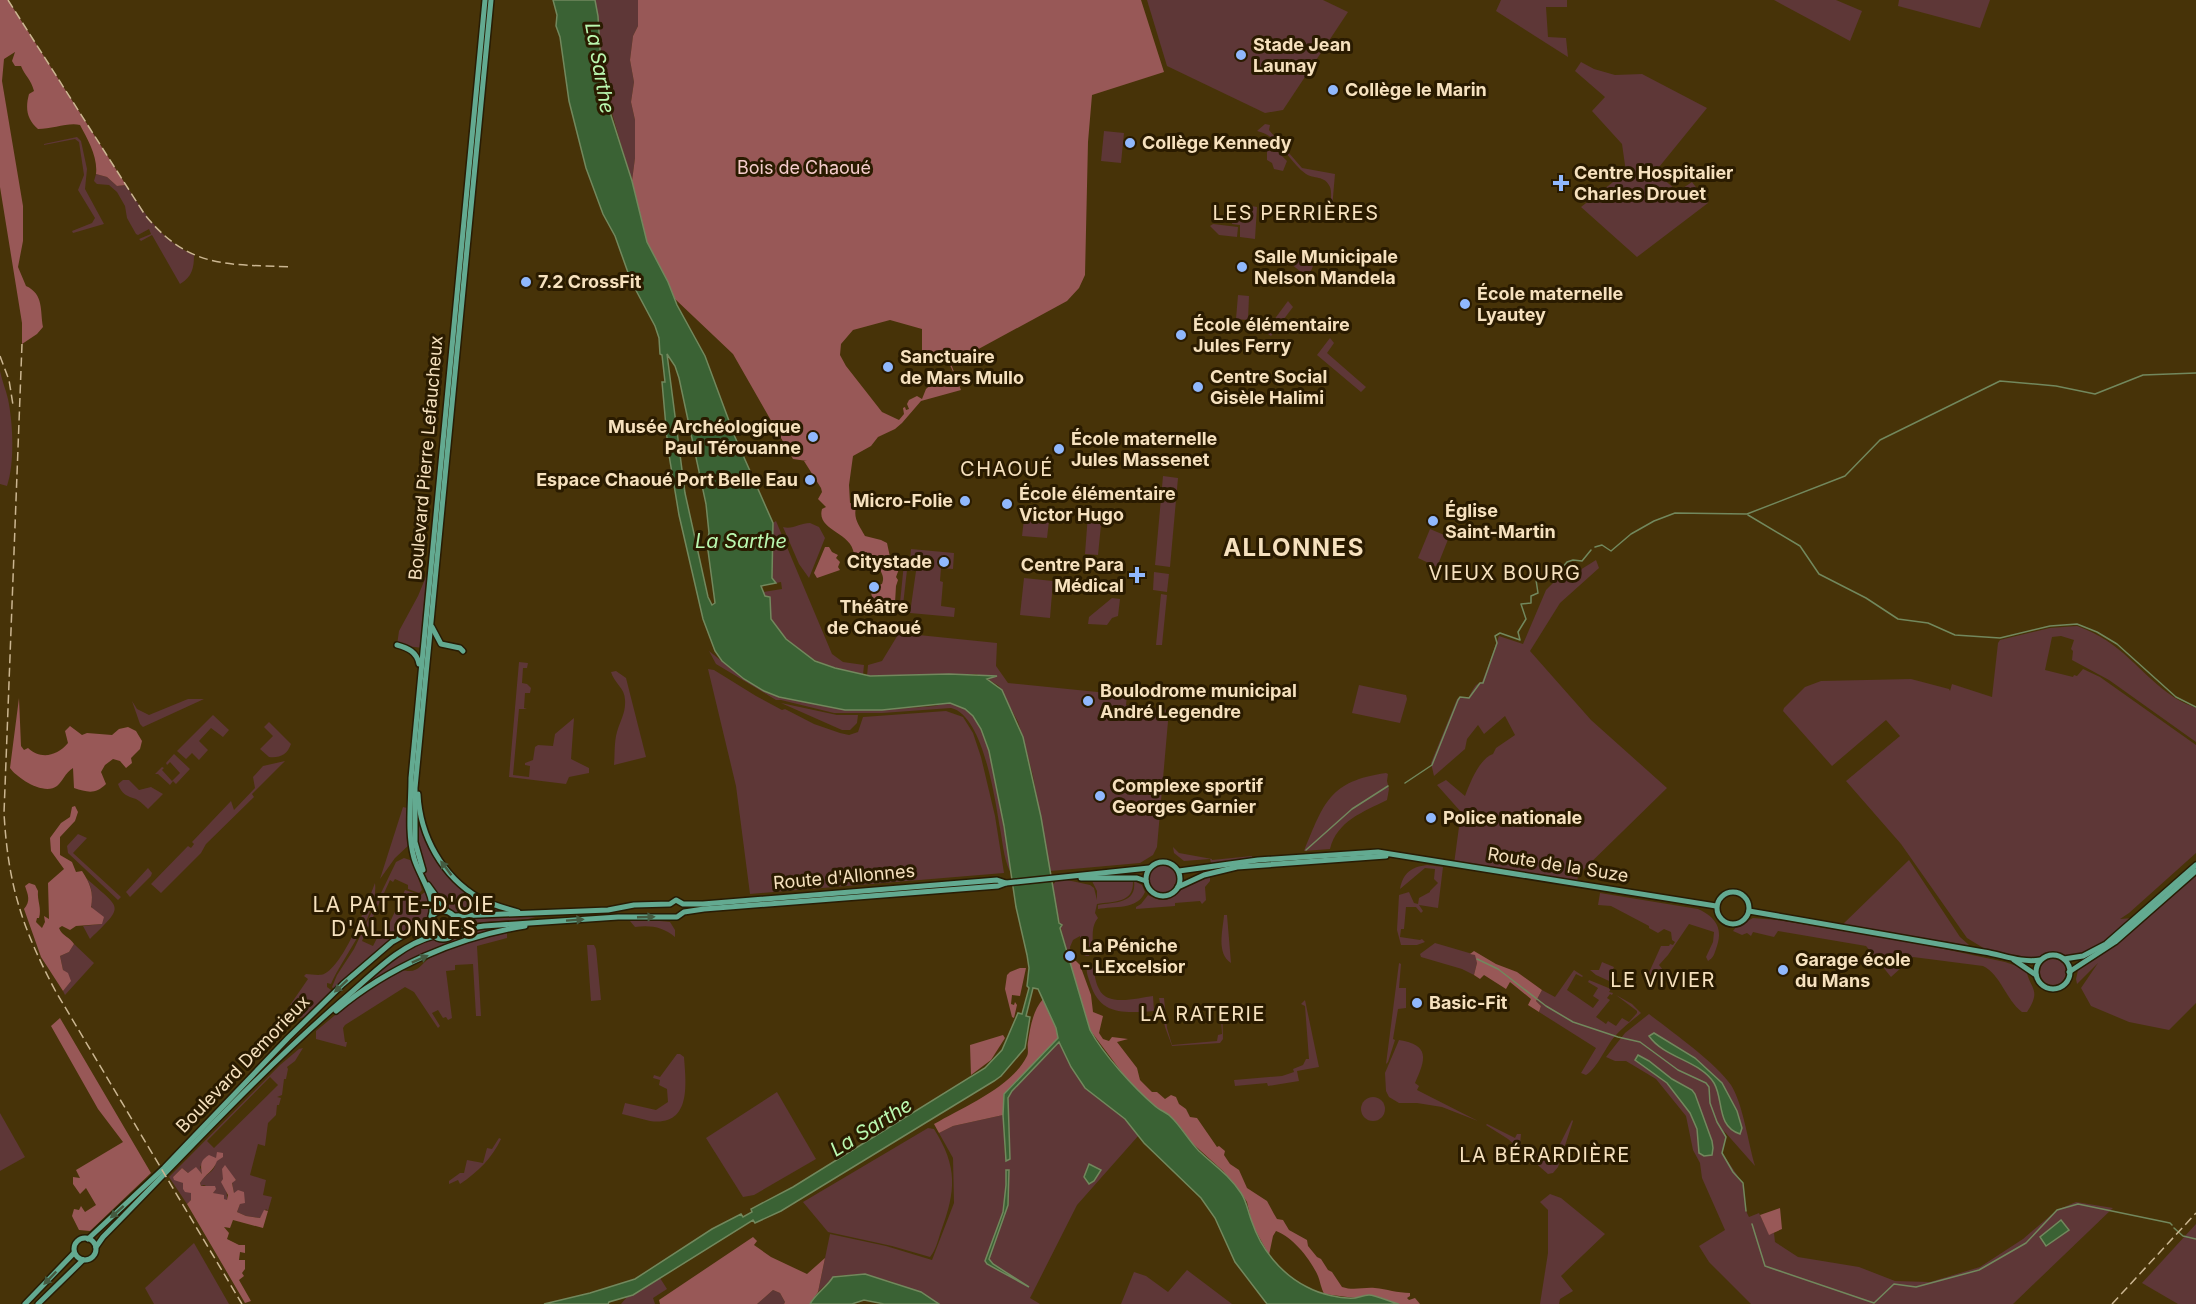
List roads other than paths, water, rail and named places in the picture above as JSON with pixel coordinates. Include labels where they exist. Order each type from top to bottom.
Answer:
[{"type":"main road","name":"Boulevard Pierre Lefaucheux","points":[[430,919],[432,905],[415,860],[411,835],[411,778],[484,0]]},
{"type":"main road","name":"Boulevard Pierre Lefaucheux","points":[[446,910],[430,889],[421,866],[415,842],[415,788],[490,0]]},
{"type":"main road","points":[[432,626],[441,644],[460,648],[463,651]]},
{"type":"main road","points":[[397,645],[413,652],[418,660],[420,672]]},
{"type":"main road","points":[[415,788],[423,826],[430,845],[454,879],[480,899],[507,909],[532,914]]},
{"type":"main road","name":"Route de la Suze","points":[[1179,871],[1258,860],[1378,852],[1716,906]]},
{"type":"main road","name":"Route de la Suze","points":[[1178,887],[1204,875],[1237,867],[1394,855]]},
{"type":"main road","points":[[1163,861],[1173,864],[1179,871],[1178,887],[1170,894],[1159,896],[1150,891],[1146,881],[1149,868],[1155,863],[1163,861]]},
{"type":"main road","points":[[1749,910],[2030,962],[2050,956],[2064,959],[2083,956],[2106,944],[2196,865]]},
{"type":"main road","name":"Route d'Allonnes","points":[[455,932],[464,929],[618,916],[679,916],[684,912],[998,886],[1006,883],[1149,868]]},
{"type":"main road","points":[[2069,972],[2115,942],[2196,871]]},
{"type":"main road","name":"Route d'Allonnes","points":[[1056,879],[1133,878],[1146,881]]},
{"type":"main road","name":"Route d'Allonnes","points":[[455,916],[608,910],[634,905],[670,904],[678,900],[684,904],[703,904],[997,880],[1006,883]]},
{"type":"main road","points":[[1734,892],[1744,897],[1749,910],[1741,922],[1729,924],[1718,916],[1716,906],[1721,897],[1734,892]]},
{"type":"main road","points":[[670,904],[669,910],[674,916]]},
{"type":"main road","points":[[684,904],[684,912]]},
{"type":"main road","points":[[446,910],[455,916],[457,924],[455,932],[446,939],[434,936],[429,930],[430,919],[438,911],[446,910]]},
{"type":"main road","name":"Boulevard Demorieux","points":[[88,1239],[164,1168],[343,984],[392,942],[430,919]]},
{"type":"main road","points":[[279,1058],[352,998],[403,967],[462,942],[509,929],[551,921]]},
{"type":"main road","name":"Boulevard Demorieux","points":[[96,1247],[103,1237],[279,1058],[332,1009],[396,954],[422,939],[434,936]]},
{"type":"main road","points":[[2010,958],[2036,975],[2040,983],[2052,989],[2064,984],[2069,972],[2064,959]]},
{"type":"main road","points":[[2036,975],[2040,960]]},
{"type":"main road","points":[[38,1304],[84,1260],[93,1257],[96,1247],[88,1239],[76,1242],[75,1253],[78,1258],[84,1260]]},
{"type":"main road","points":[[25,1304],[75,1253]]},
{"type":"water","name":"La Sarthe","points":[[553,0],[595,0],[601,66],[609,109],[632,181],[647,242],[677,305],[705,356],[735,437],[773,523],[772,578],[776,583],[761,586],[765,596],[770,597],[771,619],[786,639],[815,661],[835,668],[870,676],[949,674],[997,676],[987,679],[1002,690],[1023,737],[1041,817],[1059,923],[1062,925],[1060,928],[1090,1030],[1111,1060],[1129,1080],[1147,1099],[1170,1116],[1199,1151],[1236,1186],[1245,1200],[1261,1242],[1281,1268],[1298,1282],[1330,1296],[1355,1298],[1372,1295],[1399,1304],[1267,1304],[1235,1262],[1215,1218],[1201,1198],[1144,1143],[1125,1119],[1085,1088],[1071,1067],[1059,1042],[1008,1098],[1010,1159],[1006,1161],[1004,1094],[1058,1038],[1056,1028],[1038,989],[1033,988],[1026,1016],[1030,1017],[1025,1048],[994,1081],[781,1211],[755,1223],[753,1220],[633,1295],[608,1304],[544,1304],[635,1279],[712,1229],[741,1214],[743,1217],[752,1212],[751,1209],[793,1187],[985,1068],[1002,1050],[1018,1013],[1022,1014],[1029,988],[1027,986],[1029,968],[1027,955],[1016,907],[1004,826],[989,751],[981,729],[973,716],[965,709],[950,703],[882,710],[845,710],[779,697],[744,679],[722,661],[715,651],[703,619],[679,515],[668,449],[662,382],[665,382],[659,338],[631,281],[586,168],[569,101],[560,37],[556,26],[557,15]],"holes":[[[667,354],[675,366],[706,504],[709,533],[707,543],[715,603],[712,605],[708,597],[685,493]]]},
{"type":"water","points":[[1654,1033],[1695,1058],[1722,1083],[1737,1111],[1742,1128],[1740,1134],[1727,1125],[1714,1083],[1700,1069],[1664,1050],[1649,1036]]},
{"type":"water","points":[[1638,1055],[1695,1094],[1712,1141],[1712,1155],[1704,1156],[1699,1153],[1697,1129],[1690,1113],[1667,1083],[1635,1060]]},
{"type":"water","points":[[1089,1164],[1101,1170],[1094,1181],[1089,1184],[1084,1177]]},
{"type":"water","points":[[1006,1170],[1009,1170],[1008,1205],[989,1259],[993,1264],[1029,1287],[985,1261],[1003,1212]]},
{"type":"water","points":[[2061,1220],[2069,1230],[2046,1246],[2040,1237]]},
{"type":"water","points":[[865,1274],[921,1292],[939,1304],[884,1304],[864,1300],[852,1304],[810,1304],[833,1277]]},
{"type":"waterway","points":[[1595,547],[1602,545],[1611,551],[1631,534],[1654,521],[1675,513],[1747,514],[1845,476],[1880,440],[2000,381],[2056,386],[2095,394],[2143,375],[2196,373]]},
{"type":"waterway","points":[[1748,515],[1800,546],[1819,574],[1866,598],[1898,619],[1928,623],[1955,635],[2000,638],[2050,626],[2077,624],[2117,644],[2176,697],[2196,707]]},
{"type":"waterway","points":[[1405,783],[1432,765],[1458,700],[1460,697],[1469,698],[1480,683],[1483,683],[1497,643],[1495,636],[1500,633],[1520,640],[1518,632],[1526,619],[1521,604],[1531,603],[1531,596],[1538,593],[1536,580],[1548,579],[1556,575],[1567,562],[1582,561],[1591,550]]},
{"type":"waterway","points":[[1306,850],[1352,809],[1388,786]]},
{"type":"waterway","points":[[1477,959],[1498,969],[1546,1006],[1573,1022],[1640,1042],[1678,1070],[1706,1083],[1709,1087],[1710,1103],[1717,1122],[1726,1137],[1722,1153],[1733,1172],[1743,1183],[1746,1211]]},
{"type":"waterway","points":[[1752,1224],[1765,1266],[1874,1303],[1894,1284],[1916,1287],[1979,1270],[2026,1243],[2057,1210],[2078,1204],[2172,1225]]},
{"type":"waterway","points":[[2174,1228],[2183,1236],[2196,1239]]},
{"type":"railway","points":[[8,0],[145,215],[161,233],[177,245],[210,260],[291,267]]},
{"type":"railway","points":[[22,344],[4,813],[13,884],[34,947],[56,992],[242,1304]]},
{"type":"railway","points":[[0,356],[9,380],[13,405]]},
{"type":"railway","points":[[2112,1304],[2196,1213]]},
{"type":"place","name":"Stade Jean Launay","points":[[1241,55]]},
{"type":"place","name":"Collège le Marin","points":[[1333,90]]},
{"type":"place","name":"Collège Kennedy","points":[[1130,143]]},
{"type":"place","name":"Centre Hospitalier Charles Drouet","points":[[1561,183]]},
{"type":"place","name":"Salle Municipale Nelson Mandela","points":[[1242,267]]},
{"type":"place","name":"7.2 CrossFit","points":[[526,282]]},
{"type":"place","name":"École maternelle Lyautey","points":[[1465,304]]},
{"type":"place","name":"École élémentaire Jules Ferry","points":[[1181,335]]},
{"type":"place","name":"Sanctuaire de Mars Mullo","points":[[888,367]]},
{"type":"place","name":"Centre Social Gisèle Halimi","points":[[1198,387]]},
{"type":"place","name":"Musée Archéologique Paul Térouanne","points":[[813,437]]},
{"type":"place","name":"École maternelle Jules Massenet","points":[[1059,449]]},
{"type":"place","name":"Espace Chaoué Port Belle Eau","points":[[810,480]]},
{"type":"place","name":"Micro-Folie","points":[[965,501]]},
{"type":"place","name":"École élémentaire Victor Hugo","points":[[1007,504]]},
{"type":"place","name":"Église Saint-Martin","points":[[1433,521]]},
{"type":"place","name":"Citystade","points":[[944,562]]},
{"type":"place","name":"Centre Para Médical","points":[[1137,575]]},
{"type":"place","name":"Théâtre de Chaoué","points":[[874,587]]},
{"type":"place","name":"Boulodrome municipal André Legendre","points":[[1088,701]]},
{"type":"place","name":"Complexe sportif Georges Garnier","points":[[1100,796]]},
{"type":"place","name":"Police nationale","points":[[1431,818]]},
{"type":"place","name":"La Péniche - LExcelsior","points":[[1070,956]]},
{"type":"place","name":"Garage école du Mans","points":[[1783,970]]},
{"type":"place","name":"Basic-Fit","points":[[1417,1003]]},
{"type":"district","name":"LES PERRIÈRES","points":[[1296,213]]},
{"type":"district","name":"CHAOUÉ","points":[[1007,469]]},
{"type":"district","name":"ALLONNES","points":[[1294,548]]},
{"type":"district","name":"VIEUX BOURG","points":[[1505,573]]},
{"type":"district","name":"LA PATTE-D'OIE D'ALLONNES","points":[[404,917]]},
{"type":"district","name":"LE VIVIER","points":[[1663,980]]},
{"type":"district","name":"LA RATERIE","points":[[1203,1014]]},
{"type":"district","name":"LA BÉRARDIÈRE","points":[[1545,1155]]},
{"type":"park label","name":"Bois de Chaoué","points":[[804,168]]}]
